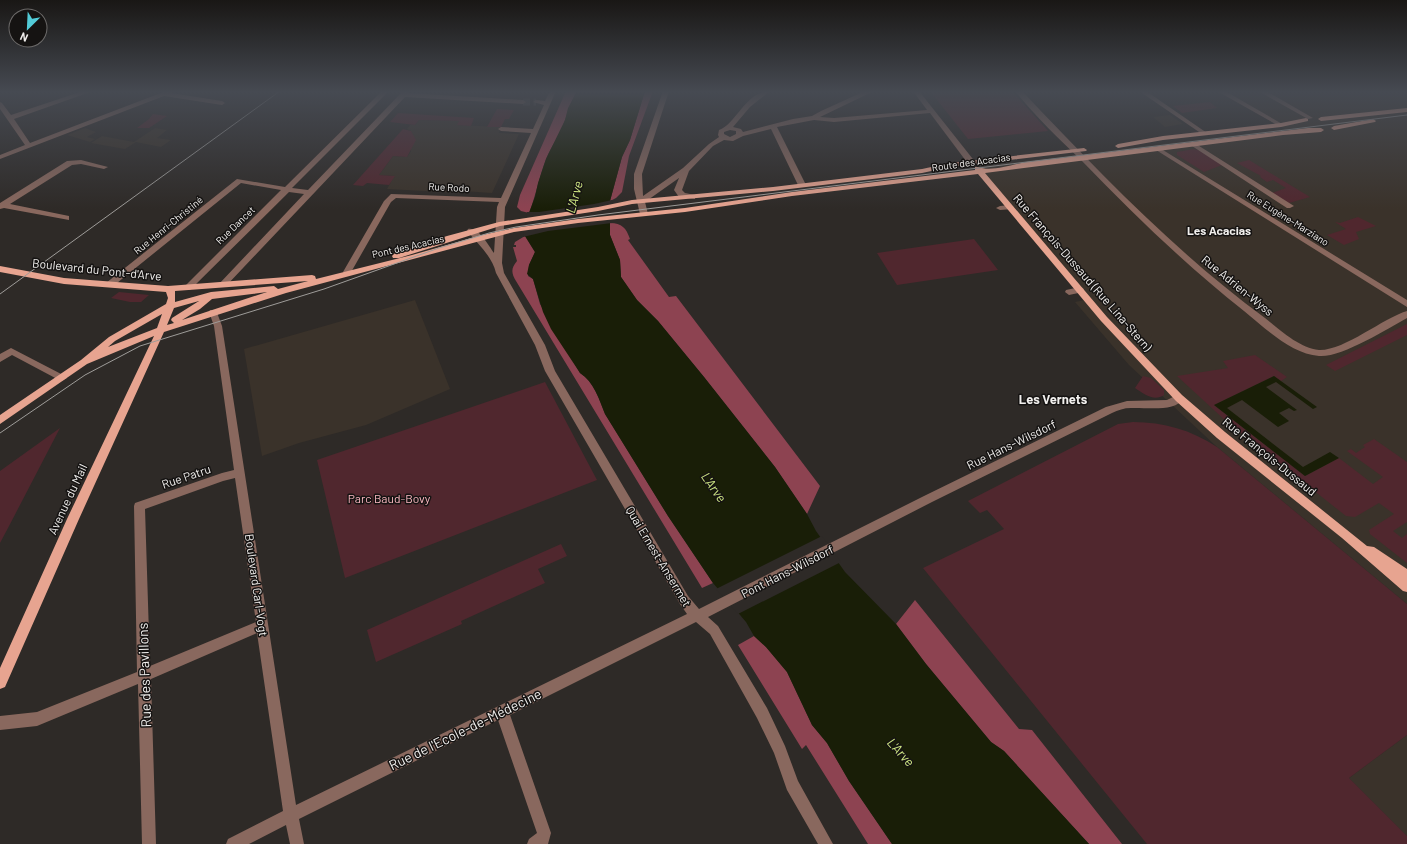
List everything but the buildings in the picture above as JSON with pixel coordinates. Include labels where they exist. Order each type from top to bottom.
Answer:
[{"type":"main road","name":"Route des Acacias","points":[[622,204],[802,186],[922,171],[940,167],[1074,152],[1229,130]]},
{"type":"main road","name":"Route des Acacias","points":[[625,216],[740,203],[835,189],[1281,133],[1316,130]]},
{"type":"main road","name":"Rue François-Dussaud (Rue Lina-Stern)","points":[[972,163],[1104,319],[1179,398]]},
{"type":"main road","name":"Pont des Acacias","points":[[364,268],[471,231],[499,224],[622,204]]},
{"type":"main road","name":"Pont des Acacias","points":[[364,268],[435,253],[479,239],[516,230],[625,216]]},
{"type":"main road","points":[[84,362],[162,328],[288,289],[364,268]]},
{"type":"main road","name":"Boulevard du Pont-d'Arve","points":[[0,269],[46,278],[110,285],[168,288],[192,288],[223,284],[329,277]]},
{"type":"main road","points":[[162,328],[206,298],[223,284]]},
{"type":"main road","points":[[168,288],[171,292],[172,298],[170,306]]},
{"type":"main road","points":[[0,420],[62,378],[126,331],[170,306],[192,288],[206,298],[213,312]]},
{"type":"main road","points":[[170,306],[231,293],[288,289]]},
{"type":"main road","points":[[213,312],[216,299],[231,293]]},
{"type":"main road","name":"Avenue du Mail","points":[[0,682],[162,328],[170,306]]},
{"type":"main road","points":[[126,331],[150,323],[157,324],[162,328]]},
{"type":"main road","name":"Rue François-Dussaud","points":[[1179,398],[1221,435],[1346,534],[1407,587]]},
{"type":"main road","name":"Rue François-Dussaud","points":[[1346,534],[1407,575]]},
{"type":"street","points":[[18,130],[29,146]]},
{"type":"street","points":[[0,158],[68,130]]},
{"type":"street","name":"Rue Dancet","points":[[192,288],[198,278],[347,130]]},
{"type":"street","points":[[223,284],[370,130]]},
{"type":"street","points":[[525,130],[535,131]]},
{"type":"street","points":[[644,214],[638,188],[638,174],[653,130]]},
{"type":"street","points":[[723,130],[720,133],[723,137]]},
{"type":"street","points":[[739,130],[741,134]]},
{"type":"street","points":[[642,201],[686,170],[711,145],[723,137],[735,138],[741,134],[755,130]]},
{"type":"street","points":[[775,130],[802,186]]},
{"type":"street","points":[[947,130],[972,163]]},
{"type":"street","name":"Rue Adrien-Wyss","points":[[1054,130],[1080,158],[1157,232],[1218,286],[1268,325],[1303,348],[1321,353],[1330,352],[1407,314]]},
{"type":"street","points":[[1200,130],[1204,133]]},
{"type":"street","name":"Quai Ernest-Ansermet","points":[[498,263],[500,210],[503,200],[535,131]]},
{"type":"street","points":[[1194,145],[1290,206]]},
{"type":"street","name":"Rue Eugène-Marziano","points":[[1158,149],[1407,304]]},
{"type":"street","points":[[1,206],[66,165],[78,162],[104,167]]},
{"type":"street","points":[[686,170],[678,190],[682,195],[692,197]]},
{"type":"street","name":"Rue Henri-Christiné","points":[[110,285],[240,181],[288,189]]},
{"type":"street","points":[[288,189],[310,193]]},
{"type":"street","name":"Rue Rodo","points":[[347,272],[388,201],[394,196],[503,200]]},
{"type":"street","points":[[1,206],[66,218]]},
{"type":"street","points":[[1000,208],[1010,207]]},
{"type":"street","name":"Quai Ernest-Ansermet","points":[[471,231],[498,263],[505,282],[540,345],[547,363],[690,610],[714,630],[762,713],[780,751],[792,785],[826,844]]},
{"type":"street","points":[[1069,292],[1080,290]]},
{"type":"street","name":"Boulevard Carl-Vogt","points":[[213,312],[218,326],[291,814],[297,844]]},
{"type":"street","points":[[0,359],[11,351],[62,378]]},
{"type":"street","name":"Rue Hans-Wilsdorf","points":[[859,534],[1108,410],[1135,403],[1170,404],[1179,398]]},
{"type":"street","name":"Rue Patru","points":[[139,506],[222,477],[241,473]]},
{"type":"street","name":"Rue des Pavillons","points":[[139,506],[149,844]]},
{"type":"street","name":"Pont Hans-Wilsdorf","points":[[697,616],[859,534]]},
{"type":"street","name":"Rue de l'Ecole-de-Médecine","points":[[233,844],[291,814],[697,616]]},
{"type":"street","points":[[0,723],[37,719],[54,713],[263,625]]},
{"type":"street","points":[[502,712],[544,833],[539,842]]},
{"type":"shaded area","points":[[79,130],[96,132],[87,137],[95,139],[90,142],[67,135]]},
{"type":"shaded area","points":[[151,130],[167,130],[157,138],[171,140],[161,147],[136,142],[125,149],[91,143],[102,136],[134,142]]},
{"type":"shaded area","points":[[410,130],[500,130],[499,133],[519,134],[492,193],[387,189],[394,176],[379,175],[393,156],[407,157],[411,151]]},
{"type":"shaded area","points":[[549,130],[561,130],[546,159],[529,213],[521,211],[517,207],[520,195]]},
{"type":"shaded area","points":[[633,130],[638,130],[629,156],[622,192],[610,201],[622,157]]},
{"type":"shaded area","points":[[1274,130],[1407,130],[1407,604],[1217,447],[1129,365],[1075,302],[1085,300],[975,167]]},
{"type":"shaded area","points":[[610,223],[621,225],[625,229],[630,239],[628,240],[669,297],[676,296],[820,486],[807,514],[775,467],[658,321],[637,300],[621,277],[620,260],[610,235]]},
{"type":"shaded area","points":[[525,236],[535,252],[529,265],[528,276],[533,279],[540,304],[580,373],[589,381],[605,414],[668,516],[713,583],[702,588],[514,278],[513,268],[517,261],[513,247],[516,247],[516,245],[514,245],[515,242]]},
{"type":"shaded area","points":[[415,300],[450,389],[366,425],[299,443],[262,456],[244,349]]},
{"type":"shaded area","points":[[915,600],[1019,729],[1032,730],[1122,844],[1089,844],[1004,751],[991,742],[926,664],[896,624]]},
{"type":"shaded area","points":[[754,636],[766,647],[787,672],[812,725],[827,743],[849,781],[892,844],[868,844],[806,745],[802,749],[738,645]]},
{"type":"shaded area","points":[[1407,735],[1407,836],[1349,778]]},
{"type":"green space","points":[[402,130],[411,131],[416,140],[407,157],[393,156],[379,175],[395,176],[389,185],[367,183],[363,186],[353,185]]},
{"type":"green space","points":[[961,130],[1048,131],[968,139]]},
{"type":"green space","points":[[1194,149],[1201,151],[1222,165],[1204,172],[1177,155],[1177,152]]},
{"type":"green space","points":[[1249,160],[1310,197],[1289,203],[1272,193],[1286,188],[1273,180],[1267,182],[1260,177],[1261,176],[1237,163]]},
{"type":"green space","points":[[1358,217],[1376,226],[1356,232],[1359,239],[1344,245],[1327,235],[1346,229],[1335,222],[1340,223]]},
{"type":"green space","points":[[974,239],[998,270],[897,285],[877,253]]},
{"type":"green space","points":[[119,292],[149,295],[141,302],[130,302],[111,298]]},
{"type":"green space","points":[[1407,324],[1407,335],[1335,371],[1326,365]]},
{"type":"green space","points":[[1255,355],[1287,377],[1281,381],[1274,376],[1214,405],[1305,476],[1339,458],[1373,484],[1383,477],[1347,451],[1351,449],[1356,453],[1365,447],[1363,445],[1374,439],[1407,462],[1407,522],[1393,531],[1402,538],[1407,534],[1407,563],[1370,534],[1369,530],[1394,514],[1379,503],[1355,517],[1346,516],[1227,422],[1177,376],[1228,368],[1223,361]]},
{"type":"green space","points":[[1143,376],[1151,378],[1164,390],[1164,395],[1157,398],[1145,395],[1135,388]]},
{"type":"green space","name":"Parc Baud-Bovy","points":[[545,382],[597,480],[345,578],[317,460]]},
{"type":"green space","points":[[1133,422],[1166,425],[1177,428],[1197,436],[1217,447],[1407,604],[1407,735],[1349,778],[1407,836],[1407,844],[1147,844],[923,568],[1004,529],[987,510],[980,513],[968,501],[1118,424]]},
{"type":"green space","points":[[60,428],[8,528],[0,543],[0,471]]},
{"type":"green space","points":[[561,544],[567,556],[538,569],[545,583],[461,621],[462,624],[376,662],[367,630]]},
{"type":"water","name":"L'Arve","points":[[560,130],[633,130],[622,157],[610,201],[610,235],[620,260],[621,277],[637,300],[658,321],[775,467],[807,514],[816,531],[845,572],[896,624],[926,664],[991,742],[1004,751],[1089,844],[892,844],[849,781],[827,743],[812,725],[787,672],[766,647],[754,636],[746,622],[713,583],[668,516],[605,414],[589,381],[580,373],[551,329],[543,312],[533,279],[527,274],[535,252],[525,236],[529,213],[546,159]]},
{"type":"water","points":[[1274,376],[1317,407],[1313,409],[1276,382],[1266,387],[1297,410],[1294,411],[1289,408],[1279,413],[1289,421],[1278,427],[1242,400],[1227,408],[1303,467],[1330,452],[1339,458],[1305,476],[1214,405]]},
{"type":"pier","points":[[612,200],[612,223],[548,231],[523,237],[527,212],[539,212]]},
{"type":"pier","points":[[822,536],[841,562],[738,614],[716,589]]},
{"type":"tram line","points":[[0,294],[226,130]]},
{"type":"tram line","points":[[0,433],[85,375],[140,346],[324,289],[439,248],[489,233],[516,227],[598,215],[1283,130]]},
{"type":"district","name":"Les Acacias","points":[[1219,230]]},
{"type":"district","name":"Les Vernets","points":[[1053,399]]}]
